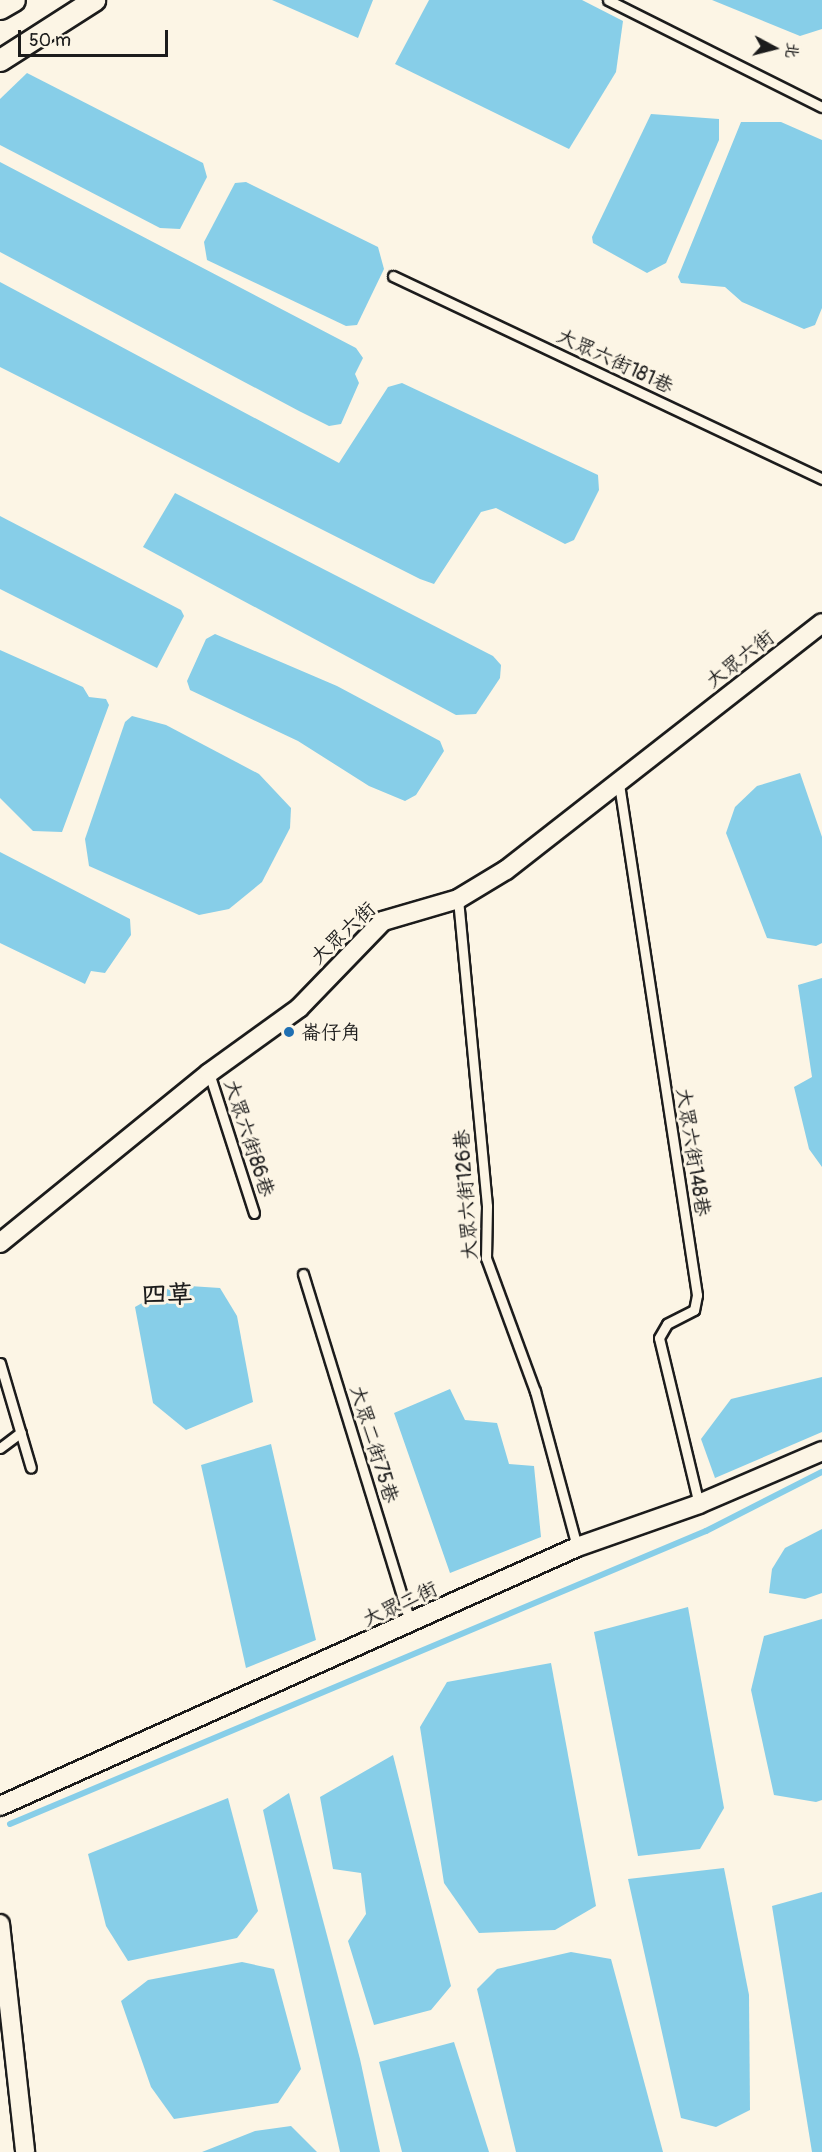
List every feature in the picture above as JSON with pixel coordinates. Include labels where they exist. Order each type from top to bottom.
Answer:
[{"type":"street","points":[[0,8],[14,0]]},
{"type":"street","points":[[0,60],[94,0]]},
{"type":"street","name":"大眾六街","points":[[0,1243],[209,1073],[299,1008],[383,921],[458,899],[619,784],[822,623]]},
{"type":"street","name":"大眾二街","points":[[0,1806],[411,1624],[577,1547],[699,1504],[822,1451]]},
{"type":"street","points":[[0,1924],[25,2152]]},
{"type":"lane","points":[[608,0],[822,107]]},
{"type":"lane","name":"大眾六街181巷","points":[[393,276],[822,479]]},
{"type":"lane","name":"大眾六街148巷","points":[[619,784],[697,1295],[694,1310],[667,1324],[659,1338],[699,1504]]},
{"type":"lane","name":"大眾六街126巷","points":[[458,899],[488,1206],[486,1258],[535,1391],[577,1547]]},
{"type":"lane","name":"大眾六街86巷","points":[[209,1073],[254,1213]]},
{"type":"lane","name":"大眾二街75巷","points":[[303,1274],[411,1624]]},
{"type":"lane","points":[[0,1364],[31,1468]]},
{"type":"lane","points":[[0,1448],[21,1432]]},
{"type":"water","points":[[272,0],[373,0],[358,38]]},
{"type":"water","points":[[429,0],[582,0],[623,21],[616,72],[569,149],[395,64]]},
{"type":"water","points":[[712,0],[822,0],[822,29],[800,36]]},
{"type":"water","points":[[27,73],[203,163],[207,177],[180,229],[160,228],[0,145],[0,99]]},
{"type":"water","points":[[651,114],[719,119],[719,140],[666,263],[647,273],[593,243],[592,237]]},
{"type":"water","points":[[741,122],[781,122],[822,140],[822,308],[815,325],[804,329],[742,302],[725,287],[681,283],[678,277]]},
{"type":"water","points":[[0,162],[356,348],[363,358],[355,374],[359,383],[341,424],[329,426],[299,411],[0,252]]},
{"type":"water","points":[[246,182],[378,247],[384,269],[357,325],[346,326],[207,260],[204,242],[235,183]]},
{"type":"water","points":[[0,282],[339,463],[388,387],[402,383],[598,475],[599,490],[574,540],[565,544],[496,508],[481,512],[434,584],[0,367]]},
{"type":"water","points":[[175,493],[493,656],[501,665],[500,678],[476,714],[456,715],[143,547]]},
{"type":"water","points":[[0,516],[181,610],[184,616],[157,668],[0,589]]},
{"type":"water","points":[[215,634],[337,686],[440,741],[444,751],[416,795],[405,801],[369,786],[298,741],[190,690],[187,681],[206,639]]},
{"type":"water","points":[[0,650],[83,687],[89,697],[106,699],[109,705],[62,832],[33,831],[0,798]]},
{"type":"water","points":[[132,716],[166,725],[259,774],[291,808],[290,828],[262,882],[229,909],[199,915],[89,866],[85,839],[125,722]]},
{"type":"water","points":[[800,773],[822,837],[822,943],[816,946],[767,938],[726,833],[735,807],[757,786]]},
{"type":"water","points":[[0,852],[130,919],[131,935],[105,973],[91,971],[85,984],[0,943]]},
{"type":"water","points":[[822,978],[822,1167],[809,1149],[794,1087],[812,1077],[798,985]]},
{"type":"water","points":[[174,1285],[220,1288],[237,1316],[253,1402],[186,1430],[153,1403],[135,1307]]},
{"type":"water","points":[[822,1377],[822,1432],[715,1478],[701,1439],[731,1399]]},
{"type":"water","points":[[450,1389],[465,1420],[497,1423],[509,1464],[534,1466],[541,1537],[450,1573],[394,1413]]},
{"type":"water","points":[[271,1444],[316,1640],[246,1668],[201,1465]]},
{"type":"water","points":[[822,1529],[822,1593],[805,1599],[769,1593],[772,1569],[785,1548]]},
{"type":"water","points":[[688,1607],[724,1808],[700,1849],[638,1856],[594,1632]]},
{"type":"water","points":[[822,1619],[822,1800],[816,1802],[774,1795],[751,1690],[764,1636]]},
{"type":"water","points":[[551,1663],[596,1906],[555,1930],[479,1933],[444,1883],[420,1727],[447,1682]]},
{"type":"water","points":[[393,1755],[451,1986],[431,2010],[374,2025],[348,1941],[366,1914],[361,1873],[333,1869],[320,1797]]},
{"type":"water","points":[[289,1793],[360,2059],[380,2152],[340,2152],[263,1810]]},
{"type":"water","points":[[228,1798],[258,1911],[237,1938],[128,1961],[106,1926],[88,1854]]},
{"type":"water","points":[[724,1868],[749,1995],[750,2110],[716,2127],[681,2118],[628,1879]]},
{"type":"water","points":[[822,1892],[822,2152],[812,2152],[772,1906]]},
{"type":"water","points":[[571,1952],[611,1959],[663,2152],[516,2152],[477,1989],[497,1969]]},
{"type":"water","points":[[242,1962],[274,1969],[301,2069],[278,2103],[174,2119],[151,2087],[121,2001],[148,1980]]},
{"type":"water","points":[[454,2042],[489,2152],[402,2152],[379,2062]]},
{"type":"water","points":[[291,2126],[317,2152],[202,2152],[255,2131]]},
{"type":"waterway","points":[[10,1824],[706,1531],[822,1472]]},
{"type":"place","name":"崙仔角","points":[[289,1032]]},
{"type":"district","name":"四草","points":[[167,1296]]}]
